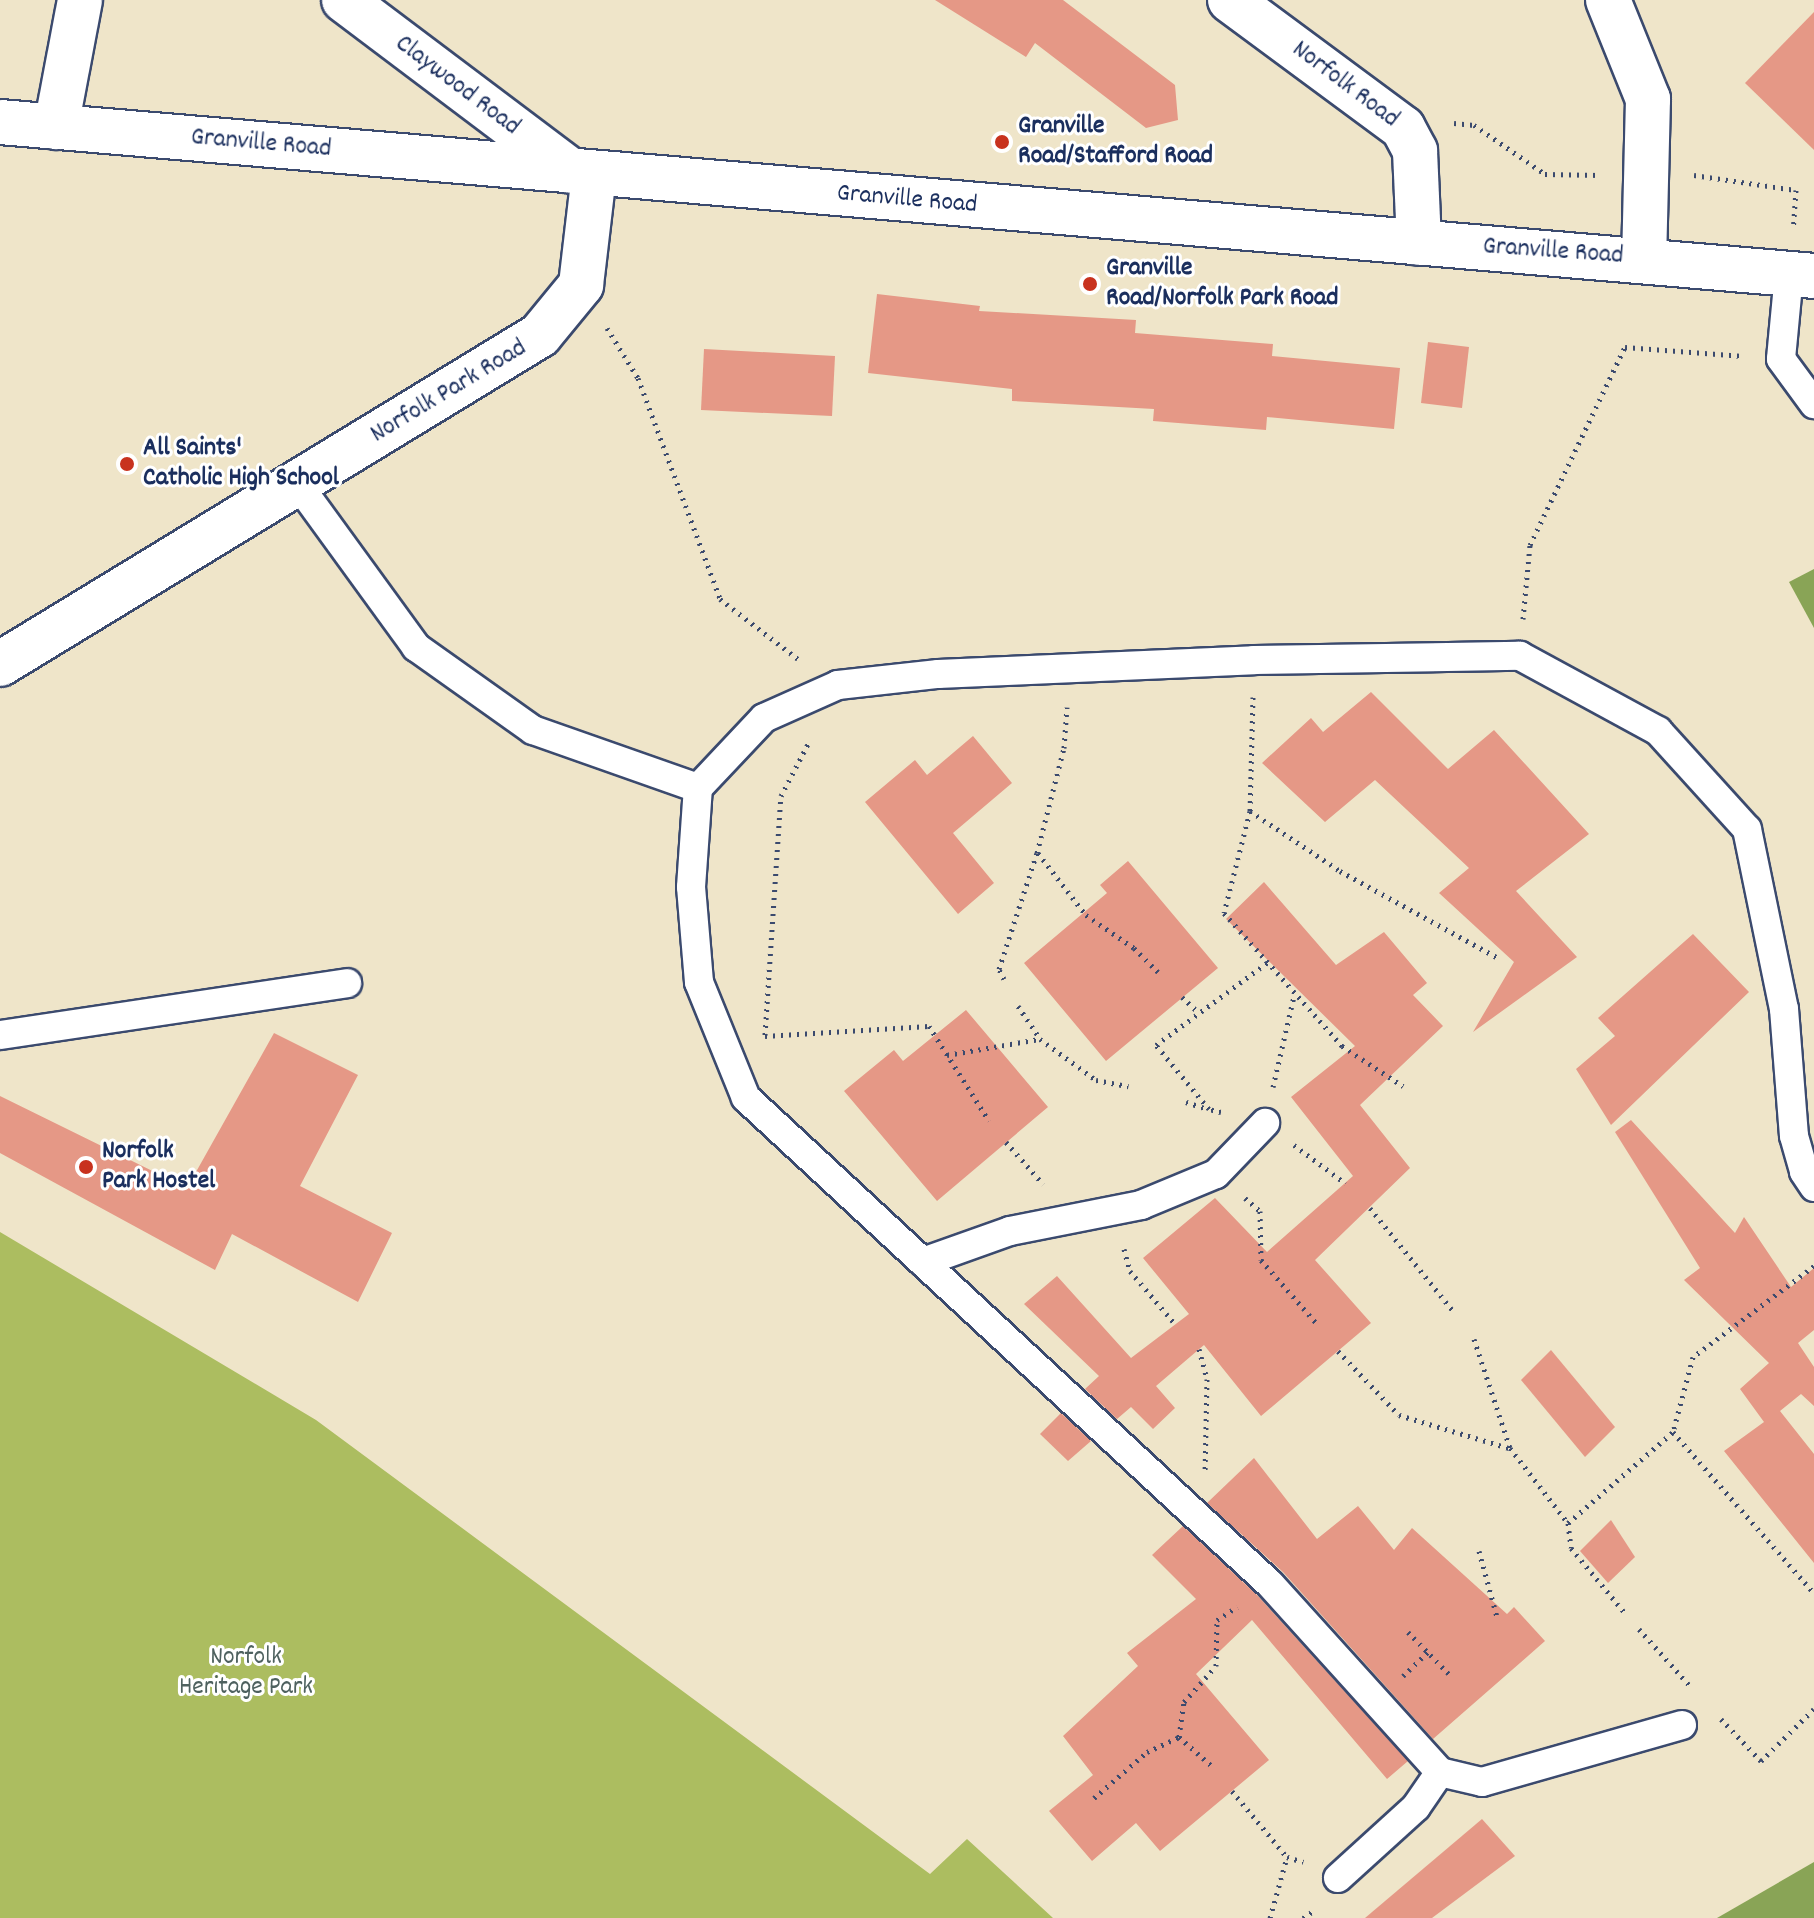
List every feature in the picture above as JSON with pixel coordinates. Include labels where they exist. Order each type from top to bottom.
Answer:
[{"type":"street","points":[[56,127],[80,0]]},
{"type":"street","name":"Claywood Road","points":[[344,0],[582,172]]},
{"type":"street","name":"Norfolk Road","points":[[1230,0],[1391,117],[1410,137],[1415,151],[1419,243]]},
{"type":"street","points":[[1608,0],[1648,99],[1649,177],[1644,259]]},
{"type":"street","name":"Granville Road","points":[[0,122],[1419,243],[1644,259],[1801,275]]},
{"type":"street","points":[[581,285],[582,172]]},
{"type":"street","name":"Norfolk Park Road","points":[[0,664],[506,359],[540,335],[581,285]]},
{"type":"lane","points":[[1801,275],[1781,359],[1814,404]]},
{"type":"lane","points":[[297,483],[416,647],[533,730],[698,788]]},
{"type":"lane","points":[[1682,1725],[1482,1782],[1440,1772],[1270,1584],[746,1098],[699,982],[691,887],[698,788],[764,718],[838,685],[938,674],[1070,672],[1254,660],[1520,656],[1658,731],[1747,829],[1784,1009],[1794,1136],[1804,1172],[1814,1187]]},
{"type":"lane","points":[[0,1035],[347,983]]},
{"type":"lane","points":[[923,1262],[1010,1231],[1141,1205],[1216,1174],[1265,1123]]},
{"type":"lane","points":[[1338,1878],[1416,1807],[1440,1772]]},
{"type":"path","points":[[1391,117],[1474,125],[1545,174],[1716,175],[1796,190]]},
{"type":"path","points":[[581,285],[638,378],[720,599],[749,626],[838,685],[781,796],[761,1112]]},
{"type":"path","points":[[1520,656],[1530,545],[1625,347],[1781,359]]},
{"type":"path","points":[[1254,660],[1250,811],[1224,913],[1342,1046],[1403,1086]]},
{"type":"path","points":[[1004,979],[999,969],[1037,853],[1064,748],[1070,672]]},
{"type":"path","points":[[1250,811],[1340,871],[1498,958]]},
{"type":"path","points":[[1037,853],[1086,915],[1134,948],[1158,972]]},
{"type":"path","points":[[1209,1109],[1156,1045],[1268,962]]},
{"type":"path","points":[[1265,1123],[1294,995]]},
{"type":"path","points":[[1182,997],[1199,1013]]},
{"type":"path","points":[[1018,1006],[1040,1039],[1096,1080],[1128,1086]]},
{"type":"path","points":[[765,1036],[929,1026],[989,1121]]},
{"type":"path","points":[[947,1055],[1040,1039]]},
{"type":"path","points":[[1186,1102],[1265,1123],[1345,1183]]},
{"type":"path","points":[[1006,1142],[1073,1218]]},
{"type":"path","points":[[1216,1174],[1260,1211],[1261,1260],[1318,1325]]},
{"type":"path","points":[[1370,1208],[1454,1312]]},
{"type":"path","points":[[1113,1210],[1130,1271],[1176,1325]]},
{"type":"path","points":[[1568,1523],[1673,1432],[1693,1357],[1814,1266]]},
{"type":"path","points":[[1474,1339],[1510,1448],[1568,1523],[1571,1548],[1625,1613]]},
{"type":"path","points":[[1199,1349],[1207,1379],[1204,1523]]},
{"type":"path","points":[[1338,1351],[1399,1415],[1510,1448]]},
{"type":"path","points":[[1673,1432],[1814,1593]]},
{"type":"path","points":[[1479,1551],[1497,1617]]},
{"type":"path","points":[[1179,1737],[1184,1702],[1216,1666],[1217,1620],[1270,1584]]},
{"type":"path","points":[[1639,1629],[1698,1693]]},
{"type":"path","points":[[1408,1632],[1451,1676]]},
{"type":"path","points":[[1717,1715],[1761,1761],[1814,1709]]},
{"type":"path","points":[[1179,1737],[1212,1766]]},
{"type":"path","points":[[1094,1798],[1147,1752],[1179,1737]]},
{"type":"path","points":[[1232,1791],[1287,1857],[1338,1878]]},
{"type":"path","points":[[1270,1918],[1287,1857]]},
{"type":"green space","points":[[1814,569],[1814,628],[1789,582]]},
{"type":"green space","name":"Norfolk Heritage Park","points":[[0,1232],[316,1420],[930,1874],[967,1839],[1053,1918],[0,1918]]},
{"type":"green space","points":[[1814,1862],[1814,1918],[1717,1918]]},
{"type":"building","points":[[935,0],[1063,0],[1175,85],[1178,120],[1146,128],[1035,43],[1026,57]]},
{"type":"building","points":[[1814,12],[1814,150],[1745,83]]},
{"type":"building","points":[[877,294],[980,306],[979,311],[1136,320],[1135,333],[1273,344],[1272,356],[1400,368],[1394,429],[1267,417],[1266,430],[1153,421],[1154,409],[1012,401],[1012,389],[868,373]]},
{"type":"building","points":[[1428,342],[1469,347],[1462,408],[1421,403]]},
{"type":"building","points":[[704,349],[835,356],[832,416],[701,410]]},
{"type":"building","points":[[1371,692],[1448,769],[1494,730],[1589,834],[1516,891],[1577,957],[1473,1032],[1514,962],[1439,893],[1469,868],[1375,780],[1325,822],[1262,763],[1311,718],[1323,732]]},
{"type":"building","points":[[973,736],[1012,783],[953,833],[994,883],[958,914],[865,802],[915,760],[927,775]]},
{"type":"building","points":[[1128,861],[1218,968],[1106,1061],[1024,963],[1107,893],[1100,885]]},
{"type":"building","points":[[1264,882],[1336,965],[1384,932],[1427,983],[1413,995],[1443,1026],[1360,1105],[1410,1168],[1315,1260],[1371,1323],[1261,1416],[1204,1345],[1156,1386],[1175,1408],[1153,1429],[1131,1407],[1117,1419],[1085,1389],[1099,1376],[1024,1304],[1057,1276],[1131,1358],[1189,1314],[1143,1258],[1215,1198],[1267,1252],[1353,1176],[1291,1097],[1355,1046],[1226,919]]},
{"type":"building","points":[[1693,934],[1749,992],[1611,1125],[1576,1069],[1615,1036],[1598,1018]]},
{"type":"building","points":[[966,1010],[1048,1107],[937,1201],[844,1091],[894,1050],[903,1061]]},
{"type":"building","name":"Norfolk Park Hostel","points":[[274,1033],[358,1075],[300,1186],[392,1233],[358,1302],[232,1234],[215,1270],[0,1153],[0,1096],[187,1188]]},
{"type":"building","points":[[1631,1120],[1735,1233],[1744,1217],[1791,1287],[1814,1268],[1814,1330],[1798,1343],[1814,1367],[1814,1406],[1801,1394],[1780,1411],[1814,1454],[1814,1563],[1724,1451],[1764,1422],[1740,1389],[1769,1363],[1684,1280],[1700,1268],[1615,1132]]},
{"type":"building","points":[[1551,1350],[1615,1427],[1585,1457],[1521,1380]]},
{"type":"building","points":[[1061,1413],[1091,1441],[1068,1461],[1040,1434]]},
{"type":"building","points":[[1254,1458],[1317,1539],[1358,1506],[1394,1550],[1412,1528],[1507,1614],[1514,1607],[1545,1641],[1433,1739],[1283,1572],[1207,1503]]},
{"type":"building","points":[[1611,1520],[1635,1557],[1608,1583],[1580,1551]]},
{"type":"building","points":[[1183,1526],[1258,1596],[1408,1761],[1387,1779],[1252,1620],[1196,1674],[1269,1760],[1160,1851],[1136,1823],[1092,1861],[1049,1811],[1093,1775],[1063,1736],[1138,1666],[1127,1653],[1196,1599],[1152,1555]]},
{"type":"building","points":[[1482,1819],[1515,1856],[1432,1918],[1365,1918]]},
{"type":"place","name":"Granville Road/Stafford Road","points":[[1002,142]]},
{"type":"place","name":"Granville Road/Norfolk Park Road","points":[[1090,284]]},
{"type":"place","name":"All Saints' Catholic High School","points":[[127,464]]},
{"type":"place","name":"Norfolk Park Hostel","points":[[86,1167]]}]
